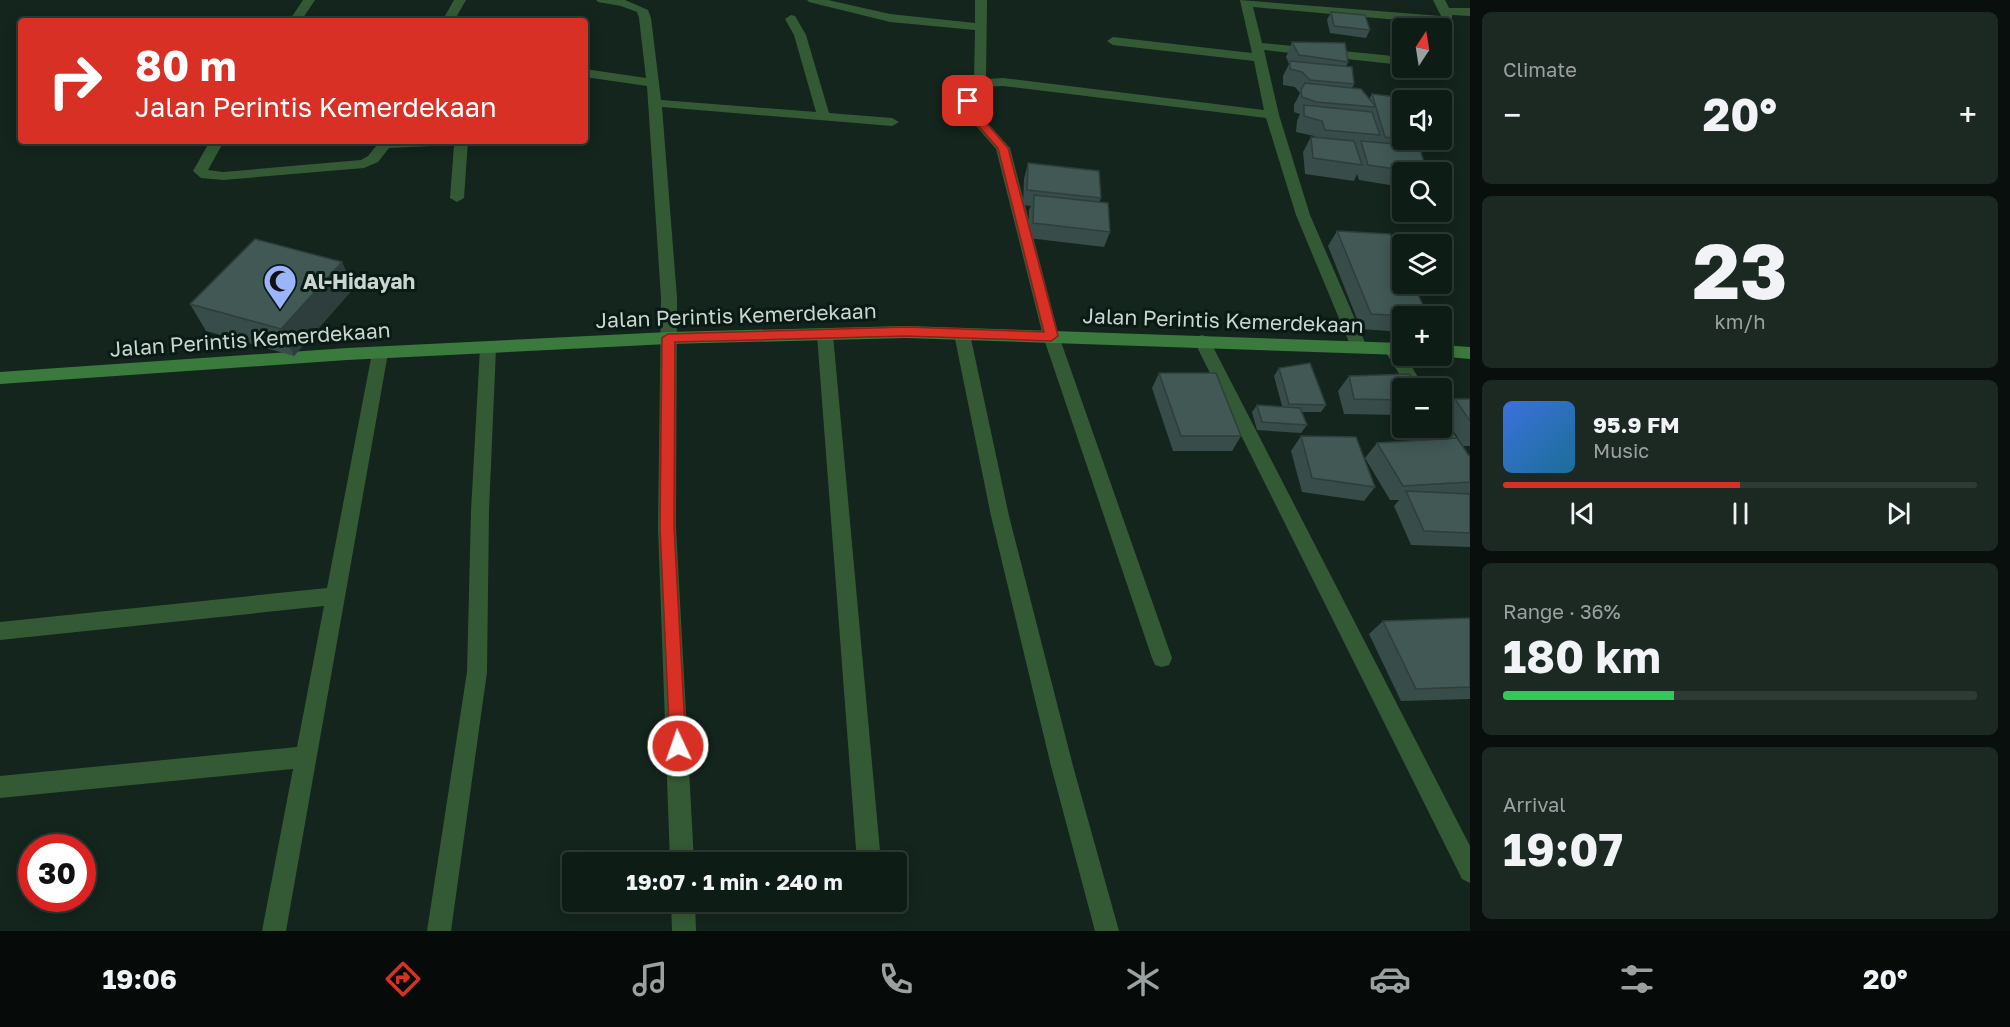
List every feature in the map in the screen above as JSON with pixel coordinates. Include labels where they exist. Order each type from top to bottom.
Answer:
[{"type":"street","points":[[297,18],[309,0]]},
{"type":"street","points":[[450,18],[460,0]]},
{"type":"street","points":[[602,0],[623,3],[642,10],[645,18],[655,103],[669,298],[667,527],[682,852]]},
{"type":"street","points":[[813,0],[890,18],[981,27]]},
{"type":"street","points":[[980,83],[981,0]]},
{"type":"street","points":[[1359,347],[1303,215],[1272,115],[1246,1],[1431,19],[1448,18],[1439,0]]},
{"type":"street","points":[[1446,11],[1470,12]]},
{"type":"street","points":[[791,19],[800,35],[824,117]]},
{"type":"street","points":[[1113,41],[1392,60]]},
{"type":"street","points":[[588,73],[652,83]]},
{"type":"street","points":[[1162,657],[1051,336],[1003,148],[971,112],[968,101],[970,90],[980,83],[1003,82],[1272,115]]},
{"type":"street","points":[[655,103],[892,122]]},
{"type":"street","points":[[215,144],[200,171],[206,175],[223,176],[364,164],[373,159],[385,144]]},
{"type":"street","points":[[457,198],[461,144]]},
{"type":"street","name":"Jalan Perintis Kemerdekaan","points":[[0,378],[380,353],[668,338],[906,332],[1392,349]]},
{"type":"street","points":[[962,334],[1003,527],[1062,766],[1107,931]]},
{"type":"street","points":[[825,335],[868,852]]},
{"type":"street","points":[[1202,341],[1470,871]]},
{"type":"street","points":[[439,931],[477,672],[480,511],[488,348]]},
{"type":"street","points":[[1452,352],[1470,353]]},
{"type":"street","points":[[274,931],[380,353]]},
{"type":"street","points":[[1447,438],[1470,473]]},
{"type":"street","points":[[0,632],[336,596]]},
{"type":"street","points":[[0,787],[307,757]]},
{"type":"street","points":[[683,912],[684,931]]},
{"type":"building","points":[[1331,12],[1365,15],[1370,30],[1334,26]]},
{"type":"building","points":[[1292,42],[1345,43],[1348,62],[1299,55]]},
{"type":"building","points":[[1290,61],[1352,67],[1354,84],[1310,80],[1302,72],[1290,69]]},
{"type":"building","points":[[1305,83],[1361,89],[1376,107],[1316,102],[1302,97],[1301,90]]},
{"type":"building","points":[[1372,94],[1392,96],[1392,138],[1385,137]]},
{"type":"building","points":[[1304,105],[1372,112],[1380,135],[1325,130],[1322,121],[1304,116]]},
{"type":"building","points":[[1311,137],[1354,141],[1362,165],[1313,158]]},
{"type":"building","points":[[1361,141],[1392,144],[1392,150],[1420,150],[1424,162],[1392,162],[1392,168],[1368,165]]},
{"type":"building","points":[[1028,163],[1099,171],[1101,198],[1027,190]]},
{"type":"building","points":[[1034,195],[1108,203],[1110,232],[1033,223]]},
{"type":"building","points":[[1337,231],[1390,234],[1392,238],[1392,294],[1418,294],[1423,306],[1392,306],[1392,315],[1371,314]]},
{"type":"building","points":[[255,239],[342,262],[281,329],[190,304]]},
{"type":"building","points":[[1310,363],[1326,405],[1289,404],[1279,368]]},
{"type":"building","points":[[1159,373],[1216,373],[1241,436],[1181,436]]},
{"type":"building","points":[[1409,374],[1412,378],[1392,378],[1392,400],[1354,399],[1349,376]]},
{"type":"building","points":[[1455,399],[1470,399],[1470,421]]},
{"type":"building","points":[[1257,405],[1300,408],[1307,425],[1262,422]]},
{"type":"building","points":[[1301,436],[1356,437],[1375,487],[1312,478]]},
{"type":"building","points":[[1457,438],[1470,457],[1470,482],[1403,486],[1377,443]]},
{"type":"building","points":[[1406,491],[1470,494],[1470,533],[1424,531]]},
{"type":"building","points":[[1469,618],[1470,687],[1416,689],[1383,621]]},
{"type":"place","name":"Al-Hidayah","points":[[280,310]]},
{"type":"route","points":[[678,746],[667,527],[668,338],[906,332],[1051,336],[1003,148],[971,112],[968,101]]}]
